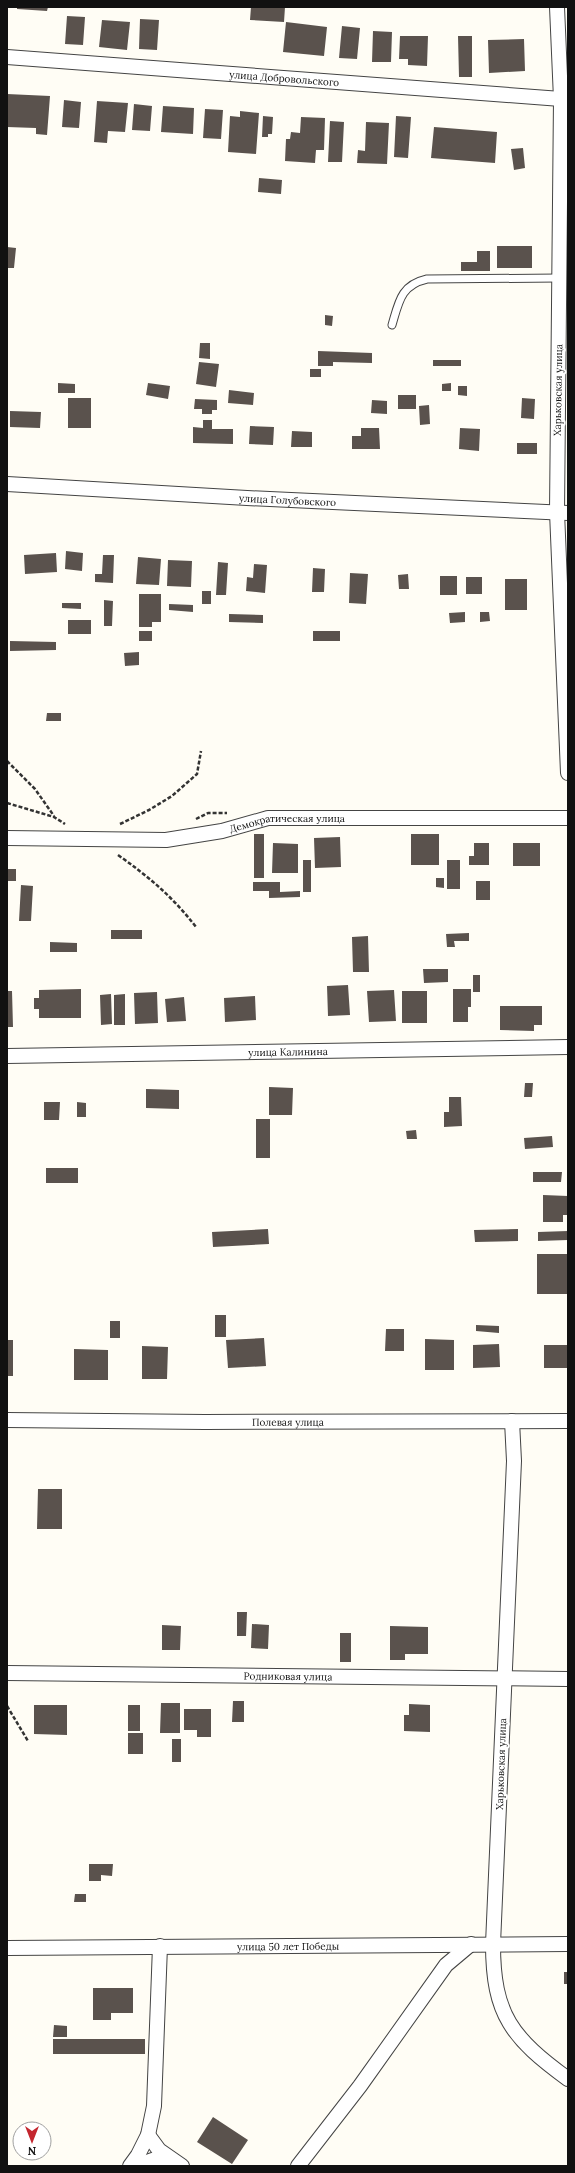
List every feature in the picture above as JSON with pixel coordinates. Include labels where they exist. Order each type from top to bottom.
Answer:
[{"type":"street","name":"Харьковская улица","points":[[557,7],[561,99],[559,278],[562,512],[568,773]]},
{"type":"street","name":"улица Добровольского","points":[[7,57],[561,99]]},
{"type":"street","name":"улица Голубовского","points":[[7,484],[254,499],[562,512]]},
{"type":"street","name":"Демократическая улица","points":[[7,838],[166,840],[222,832],[268,818],[568,818]]},
{"type":"street","name":"улица Калинина","points":[[7,1056],[568,1047]]},
{"type":"street","name":"Полевая улица","points":[[7,1420],[568,1421]]},
{"type":"street","name":"Харьковская улица","points":[[512,1421],[514,1461],[493,1944],[494,1980],[502,2011],[515,2033],[537,2057],[568,2079]]},
{"type":"street","name":"Родниковая улица","points":[[7,1673],[568,1679]]},
{"type":"street","points":[[298,2166],[360,2086],[446,1965],[471,1944]]},
{"type":"street","name":"улица 50 лет Победы","points":[[7,1948],[568,1944]]},
{"type":"street","points":[[130,2166],[138,2155],[148,2135],[154,2106],[160,1946]]},
{"type":"street","points":[[148,2135],[159,2150],[178,2163]]},
{"type":"street","points":[[135,2166],[158,2158],[178,2163]]},
{"type":"lane","points":[[392,324],[402,296],[415,282],[428,279],[559,278]]},
{"type":"path","points":[[117,825],[149,810],[172,796],[198,774],[201,751]]},
{"type":"path","points":[[7,761],[35,789],[54,816],[68,826]]},
{"type":"path","points":[[7,803],[54,816]]},
{"type":"path","points":[[98,840],[156,883],[177,902],[196,927]]},
{"type":"path","points":[[7,1706],[28,1741]]},
{"type":"building","points":[[17,7],[48,7],[47,11],[17,9]]},
{"type":"building","points":[[251,7],[285,7],[284,22],[250,20]]},
{"type":"building","points":[[67,16],[85,17],[83,45],[65,44]]},
{"type":"building","points":[[140,19],[159,20],[157,50],[139,49]]},
{"type":"building","points":[[102,20],[130,22],[127,50],[99,47]]},
{"type":"building","points":[[286,22],[327,27],[324,56],[283,52]]},
{"type":"building","points":[[342,26],[360,28],[357,59],[339,58]]},
{"type":"building","points":[[373,31],[392,32],[391,62],[372,62]]},
{"type":"building","points":[[400,36],[428,36],[427,66],[408,65],[408,59],[399,59]]},
{"type":"building","points":[[458,36],[472,36],[472,77],[459,77]]},
{"type":"building","points":[[524,39],[525,71],[489,73],[488,40]]},
{"type":"building","points":[[7,94],[50,96],[47,135],[36,134],[36,128],[7,127]]},
{"type":"building","points":[[64,100],[81,102],[79,128],[62,127]]},
{"type":"building","points":[[97,101],[128,103],[125,132],[108,131],[107,143],[94,142]]},
{"type":"building","points":[[134,104],[152,106],[150,131],[132,130]]},
{"type":"building","points":[[163,106],[194,108],[193,134],[161,132]]},
{"type":"building","points":[[205,109],[223,110],[221,139],[203,138]]},
{"type":"building","points":[[240,111],[259,113],[256,154],[228,152],[230,116],[240,117]]},
{"type":"building","points":[[263,116],[273,117],[272,134],[268,134],[268,137],[262,137]]},
{"type":"building","points":[[396,116],[411,117],[408,158],[394,157]]},
{"type":"building","points":[[301,117],[325,118],[324,150],[316,150],[315,163],[285,161],[286,139],[290,139],[291,132],[300,133]]},
{"type":"building","points":[[330,121],[344,122],[342,162],[328,162]]},
{"type":"building","points":[[366,122],[389,123],[387,164],[357,163],[358,150],[365,151]]},
{"type":"building","points":[[434,127],[497,132],[495,163],[431,158]]},
{"type":"building","points":[[523,148],[525,168],[514,170],[511,149]]},
{"type":"building","points":[[259,178],[282,180],[281,194],[258,192]]},
{"type":"building","points":[[497,246],[532,246],[532,268],[497,268]]},
{"type":"building","points":[[7,247],[16,248],[14,268],[7,268]]},
{"type":"building","points":[[477,251],[490,251],[490,271],[461,271],[461,262],[477,262]]},
{"type":"building","points":[[325,315],[333,316],[332,326],[325,325]]},
{"type":"building","points":[[200,343],[210,343],[210,359],[199,358]]},
{"type":"building","points":[[318,351],[372,353],[372,363],[333,362],[333,366],[318,366]]},
{"type":"building","points":[[433,360],[461,360],[461,366],[433,366]]},
{"type":"building","points":[[199,362],[219,364],[216,387],[196,384]]},
{"type":"building","points":[[310,369],[321,369],[321,377],[310,377]]},
{"type":"building","points":[[58,383],[75,384],[75,393],[58,393]]},
{"type":"building","points":[[148,383],[170,386],[168,399],[146,395]]},
{"type":"building","points":[[451,383],[451,391],[442,391],[442,384]]},
{"type":"building","points":[[458,386],[467,386],[467,396],[458,395]]},
{"type":"building","points":[[229,390],[254,393],[253,405],[228,403]]},
{"type":"building","points":[[398,395],[416,395],[416,409],[398,409]]},
{"type":"building","points":[[68,398],[91,398],[91,428],[68,428]]},
{"type":"building","points":[[522,398],[535,399],[534,419],[521,418]]},
{"type":"building","points":[[195,399],[217,400],[217,410],[212,410],[212,414],[202,414],[202,409],[194,409]]},
{"type":"building","points":[[372,400],[387,401],[387,414],[371,413]]},
{"type":"building","points":[[429,405],[430,424],[420,425],[419,406]]},
{"type":"building","points":[[10,411],[41,412],[40,428],[10,427]]},
{"type":"building","points":[[203,420],[212,420],[212,429],[233,429],[233,444],[193,443],[193,427],[203,428]]},
{"type":"building","points":[[250,426],[274,427],[273,445],[249,444]]},
{"type":"building","points":[[361,428],[379,428],[380,449],[352,449],[352,436],[361,436]]},
{"type":"building","points":[[460,428],[480,429],[479,451],[459,449]]},
{"type":"building","points":[[292,431],[312,432],[312,447],[291,447]]},
{"type":"building","points":[[517,443],[537,443],[537,454],[517,454]]},
{"type":"building","points":[[66,551],[83,553],[82,571],[65,569]]},
{"type":"building","points":[[56,553],[57,572],[25,574],[24,555]]},
{"type":"building","points":[[103,555],[114,555],[113,583],[95,582],[95,574],[102,574]]},
{"type":"building","points":[[138,557],[161,559],[159,585],[136,584]]},
{"type":"building","points":[[168,560],[192,561],[191,587],[167,586]]},
{"type":"building","points":[[218,562],[228,563],[226,595],[216,595]]},
{"type":"building","points":[[254,564],[267,565],[265,593],[246,591],[247,577],[253,578]]},
{"type":"building","points":[[313,568],[325,569],[324,592],[312,592]]},
{"type":"building","points":[[350,573],[368,574],[366,604],[349,603]]},
{"type":"building","points":[[408,574],[409,589],[399,589],[398,575]]},
{"type":"building","points":[[440,576],[457,576],[457,595],[440,595]]},
{"type":"building","points":[[466,577],[482,577],[482,594],[466,594]]},
{"type":"building","points":[[505,579],[527,579],[527,610],[505,610]]},
{"type":"building","points":[[202,591],[211,591],[211,604],[202,604]]},
{"type":"building","points":[[139,594],[161,594],[161,622],[152,622],[152,627],[139,627]]},
{"type":"building","points":[[104,600],[113,601],[112,626],[104,626]]},
{"type":"building","points":[[62,603],[81,603],[81,609],[62,608]]},
{"type":"building","points":[[169,604],[193,605],[193,612],[169,610]]},
{"type":"building","points":[[465,612],[465,622],[450,623],[449,613]]},
{"type":"building","points":[[480,612],[489,612],[490,621],[480,622]]},
{"type":"building","points":[[229,614],[263,615],[263,623],[229,622]]},
{"type":"building","points":[[68,620],[91,620],[91,634],[68,634]]},
{"type":"building","points":[[139,631],[152,631],[152,641],[139,641]]},
{"type":"building","points":[[313,631],[340,631],[340,641],[313,641]]},
{"type":"building","points":[[10,641],[56,642],[56,650],[10,651]]},
{"type":"building","points":[[139,652],[139,665],[125,666],[124,653]]},
{"type":"building","points":[[47,713],[61,713],[61,721],[46,721]]},
{"type":"building","points":[[254,834],[264,834],[264,878],[254,878]]},
{"type":"building","points":[[411,834],[439,834],[439,865],[411,865]]},
{"type":"building","points":[[340,837],[341,867],[315,868],[314,838]]},
{"type":"building","points":[[273,843],[298,844],[298,873],[272,873]]},
{"type":"building","points":[[474,843],[489,843],[489,865],[469,865],[469,856],[474,856]]},
{"type":"building","points":[[513,843],[540,843],[540,866],[513,866]]},
{"type":"building","points":[[303,860],[311,860],[311,892],[303,892]]},
{"type":"building","points":[[447,860],[460,860],[460,889],[447,889]]},
{"type":"building","points":[[7,869],[16,869],[16,881],[7,881]]},
{"type":"building","points":[[436,878],[444,878],[444,888],[436,887]]},
{"type":"building","points":[[476,881],[490,881],[490,900],[476,900]]},
{"type":"building","points":[[253,882],[280,882],[280,892],[300,891],[300,897],[269,898],[269,891],[253,891]]},
{"type":"building","points":[[21,885],[33,886],[31,921],[19,921]]},
{"type":"building","points":[[111,930],[142,930],[142,939],[111,939]]},
{"type":"building","points":[[469,933],[469,941],[454,941],[455,947],[447,947],[446,934]]},
{"type":"building","points":[[368,936],[369,972],[353,972],[352,937]]},
{"type":"building","points":[[50,942],[77,943],[77,952],[50,952]]},
{"type":"building","points":[[423,969],[448,969],[448,982],[424,983]]},
{"type":"building","points":[[473,975],[480,975],[480,992],[473,992]]},
{"type":"building","points":[[348,985],[350,1015],[328,1016],[327,986]]},
{"type":"building","points":[[81,989],[81,1018],[39,1018],[39,1009],[34,1009],[34,998],[39,998],[39,990]]},
{"type":"building","points":[[453,989],[471,989],[471,1007],[468,1007],[468,1022],[453,1022]]},
{"type":"building","points":[[394,990],[396,1021],[369,1022],[367,991]]},
{"type":"building","points":[[7,991],[12,991],[13,1027],[7,1027]]},
{"type":"building","points":[[402,991],[427,991],[427,1023],[402,1023]]},
{"type":"building","points":[[157,992],[158,1023],[135,1024],[134,993]]},
{"type":"building","points":[[111,994],[112,1024],[101,1025],[100,995]]},
{"type":"building","points":[[125,994],[125,1025],[114,1025],[114,995]]},
{"type":"building","points":[[255,996],[256,1020],[225,1022],[224,998]]},
{"type":"building","points":[[184,997],[186,1021],[167,1022],[165,999]]},
{"type":"building","points":[[500,1006],[542,1006],[542,1025],[534,1025],[534,1031],[500,1030]]},
{"type":"building","points":[[525,1083],[533,1083],[532,1097],[524,1097]]},
{"type":"building","points":[[269,1087],[293,1088],[292,1115],[269,1115]]},
{"type":"building","points":[[146,1089],[179,1090],[179,1109],[146,1108]]},
{"type":"building","points":[[449,1097],[461,1097],[462,1126],[444,1127],[444,1112],[449,1112]]},
{"type":"building","points":[[44,1102],[60,1102],[59,1120],[44,1120]]},
{"type":"building","points":[[77,1102],[86,1103],[86,1117],[77,1117]]},
{"type":"building","points":[[256,1119],[270,1119],[270,1158],[256,1158]]},
{"type":"building","points":[[416,1130],[417,1139],[407,1139],[406,1131]]},
{"type":"building","points":[[552,1136],[553,1147],[525,1149],[524,1138]]},
{"type":"building","points":[[46,1168],[78,1168],[78,1183],[46,1183]]},
{"type":"building","points":[[533,1172],[562,1172],[561,1182],[533,1182]]},
{"type":"building","points":[[543,1195],[568,1196],[568,1215],[563,1215],[563,1222],[543,1222]]},
{"type":"building","points":[[268,1229],[269,1244],[213,1247],[212,1232]]},
{"type":"building","points":[[518,1229],[518,1241],[475,1242],[474,1230]]},
{"type":"building","points":[[568,1231],[568,1240],[538,1241],[538,1232]]},
{"type":"building","points":[[537,1254],[568,1254],[568,1294],[537,1294]]},
{"type":"building","points":[[215,1315],[226,1315],[226,1337],[215,1337]]},
{"type":"building","points":[[110,1321],[120,1321],[120,1338],[110,1338]]},
{"type":"building","points":[[476,1325],[499,1326],[499,1333],[476,1331]]},
{"type":"building","points":[[386,1329],[404,1329],[404,1351],[385,1351]]},
{"type":"building","points":[[264,1338],[266,1366],[228,1368],[226,1340]]},
{"type":"building","points":[[425,1339],[454,1340],[454,1370],[425,1370]]},
{"type":"building","points":[[7,1340],[13,1340],[13,1376],[7,1376]]},
{"type":"building","points":[[499,1344],[500,1367],[473,1368],[473,1345]]},
{"type":"building","points":[[544,1345],[568,1345],[568,1368],[544,1368]]},
{"type":"building","points":[[142,1346],[168,1347],[167,1379],[142,1379]]},
{"type":"building","points":[[74,1349],[108,1350],[108,1380],[74,1380]]},
{"type":"building","points":[[38,1489],[62,1489],[62,1529],[37,1529]]},
{"type":"building","points":[[237,1612],[247,1612],[246,1636],[237,1636]]},
{"type":"building","points":[[252,1624],[269,1625],[268,1649],[251,1648]]},
{"type":"building","points":[[162,1625],[181,1626],[180,1650],[162,1650]]},
{"type":"building","points":[[390,1626],[428,1627],[428,1654],[405,1654],[405,1660],[390,1660]]},
{"type":"building","points":[[340,1633],[351,1633],[351,1662],[340,1662]]},
{"type":"building","points":[[233,1701],[244,1701],[244,1722],[232,1722]]},
{"type":"building","points":[[161,1703],[180,1703],[180,1733],[160,1733]]},
{"type":"building","points":[[409,1704],[430,1705],[430,1732],[404,1731],[404,1715],[409,1715]]},
{"type":"building","points":[[34,1705],[67,1705],[67,1735],[34,1734]]},
{"type":"building","points":[[128,1705],[140,1705],[140,1731],[128,1731]]},
{"type":"building","points":[[184,1709],[211,1709],[211,1737],[197,1737],[197,1730],[184,1730]]},
{"type":"building","points":[[128,1733],[143,1733],[143,1754],[128,1754]]},
{"type":"building","points":[[172,1739],[181,1739],[181,1762],[172,1762]]},
{"type":"building","points":[[89,1864],[113,1864],[112,1876],[101,1875],[101,1881],[89,1881]]},
{"type":"building","points":[[75,1894],[86,1894],[86,1902],[74,1902]]},
{"type":"building","points":[[564,1972],[568,1972],[568,1984],[564,1984]]},
{"type":"building","points":[[93,1988],[133,1988],[133,2013],[111,2013],[111,2020],[93,2020]]},
{"type":"building","points":[[54,2025],[67,2026],[67,2037],[53,2037]]},
{"type":"building","points":[[53,2039],[145,2039],[145,2054],[53,2054]]},
{"type":"building","points":[[213,2117],[248,2140],[232,2164],[197,2142]]}]
